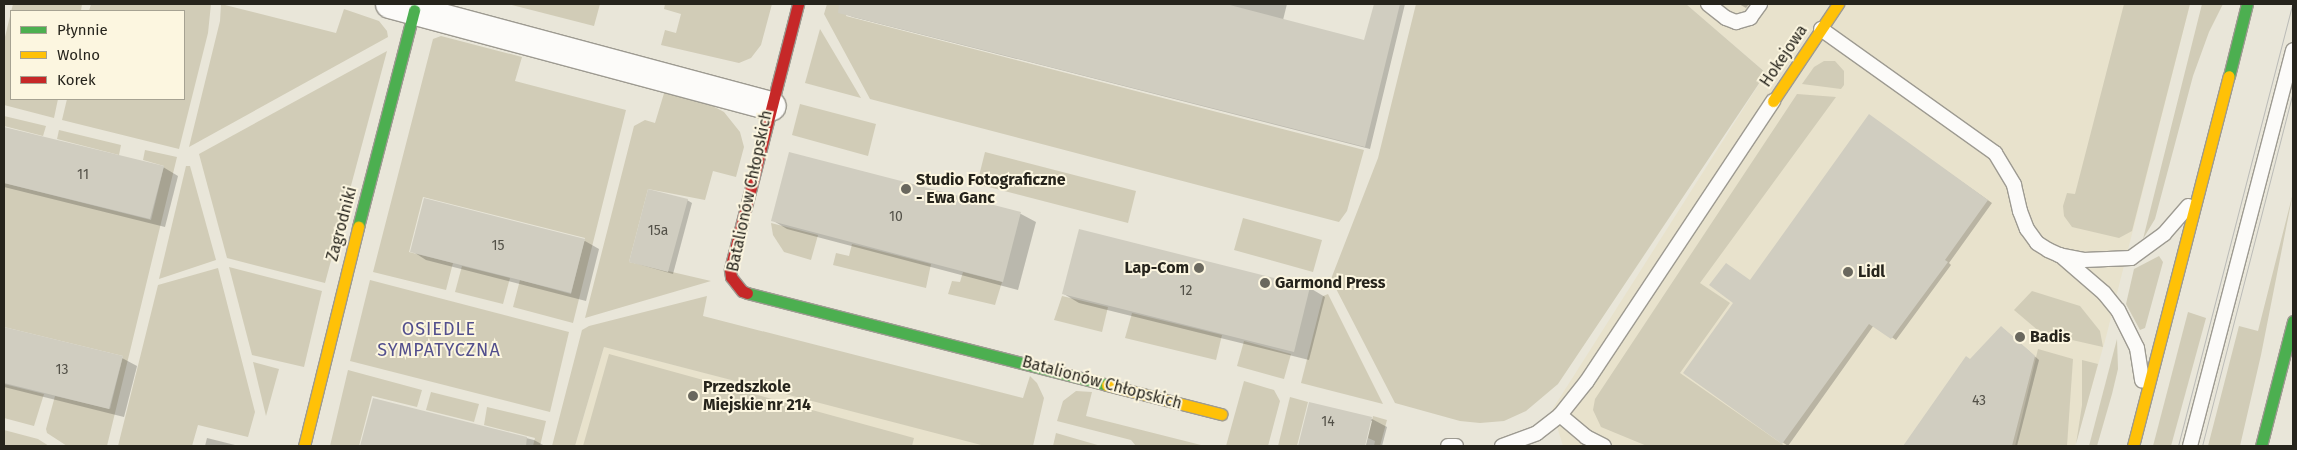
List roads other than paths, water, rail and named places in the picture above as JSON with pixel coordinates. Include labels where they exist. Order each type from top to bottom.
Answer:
[{"type":"street","points":[[772,106],[798,4]]},
{"type":"street","name":"Hokejowa","points":[[1773,101],[1838,4]]},
{"type":"street","points":[[2134,440],[2247,4]]},
{"type":"street","name":"Batalionów Chłopskich","points":[[402,7],[772,106],[730,269],[730,278],[742,291],[752,296],[1022,362],[1220,414]]},
{"type":"street","name":"Zagrodniki","points":[[304,446],[341,292],[402,7]]},
{"type":"street","points":[[2260,446],[2292,329]]},
{"type":"lane","points":[[1708,4],[1726,18],[1736,22],[1750,18],[1760,4]]},
{"type":"lane","points":[[1821,29],[1995,153],[2014,186],[2027,229],[2038,243],[2059,255],[2112,301],[2130,332],[2142,370],[2142,389],[2134,440]]},
{"type":"lane","points":[[2190,446],[2293,50]]},
{"type":"lane","points":[[1502,446],[1537,433],[1560,415],[1587,381],[1773,101]]},
{"type":"lane","points":[[2059,255],[2084,260],[2131,258],[2164,234],[2197,195]]},
{"type":"lane","points":[[1560,415],[1586,437],[1604,446]]},
{"type":"lane","points":[[1448,446],[1456,446]]},
{"type":"tram line","points":[[2178,446],[2292,4]]},
{"type":"tram line","points":[[2202,446],[2293,91]]},
{"type":"place","name":"Studio Fotograficzne - Ewa Ganc","points":[[906,189]]},
{"type":"place","name":"Lap-Com","points":[[1199,268]]},
{"type":"place","name":"Lidl","points":[[1848,272]]},
{"type":"place","name":"Garmond Press","points":[[1265,283]]},
{"type":"place","name":"Badis","points":[[2020,337]]},
{"type":"place","name":"Przedszkole Miejskie nr 214","points":[[693,396]]},
{"type":"district","name":"OSIEDLE SYMPATYCZNA","points":[[439,340]]}]
